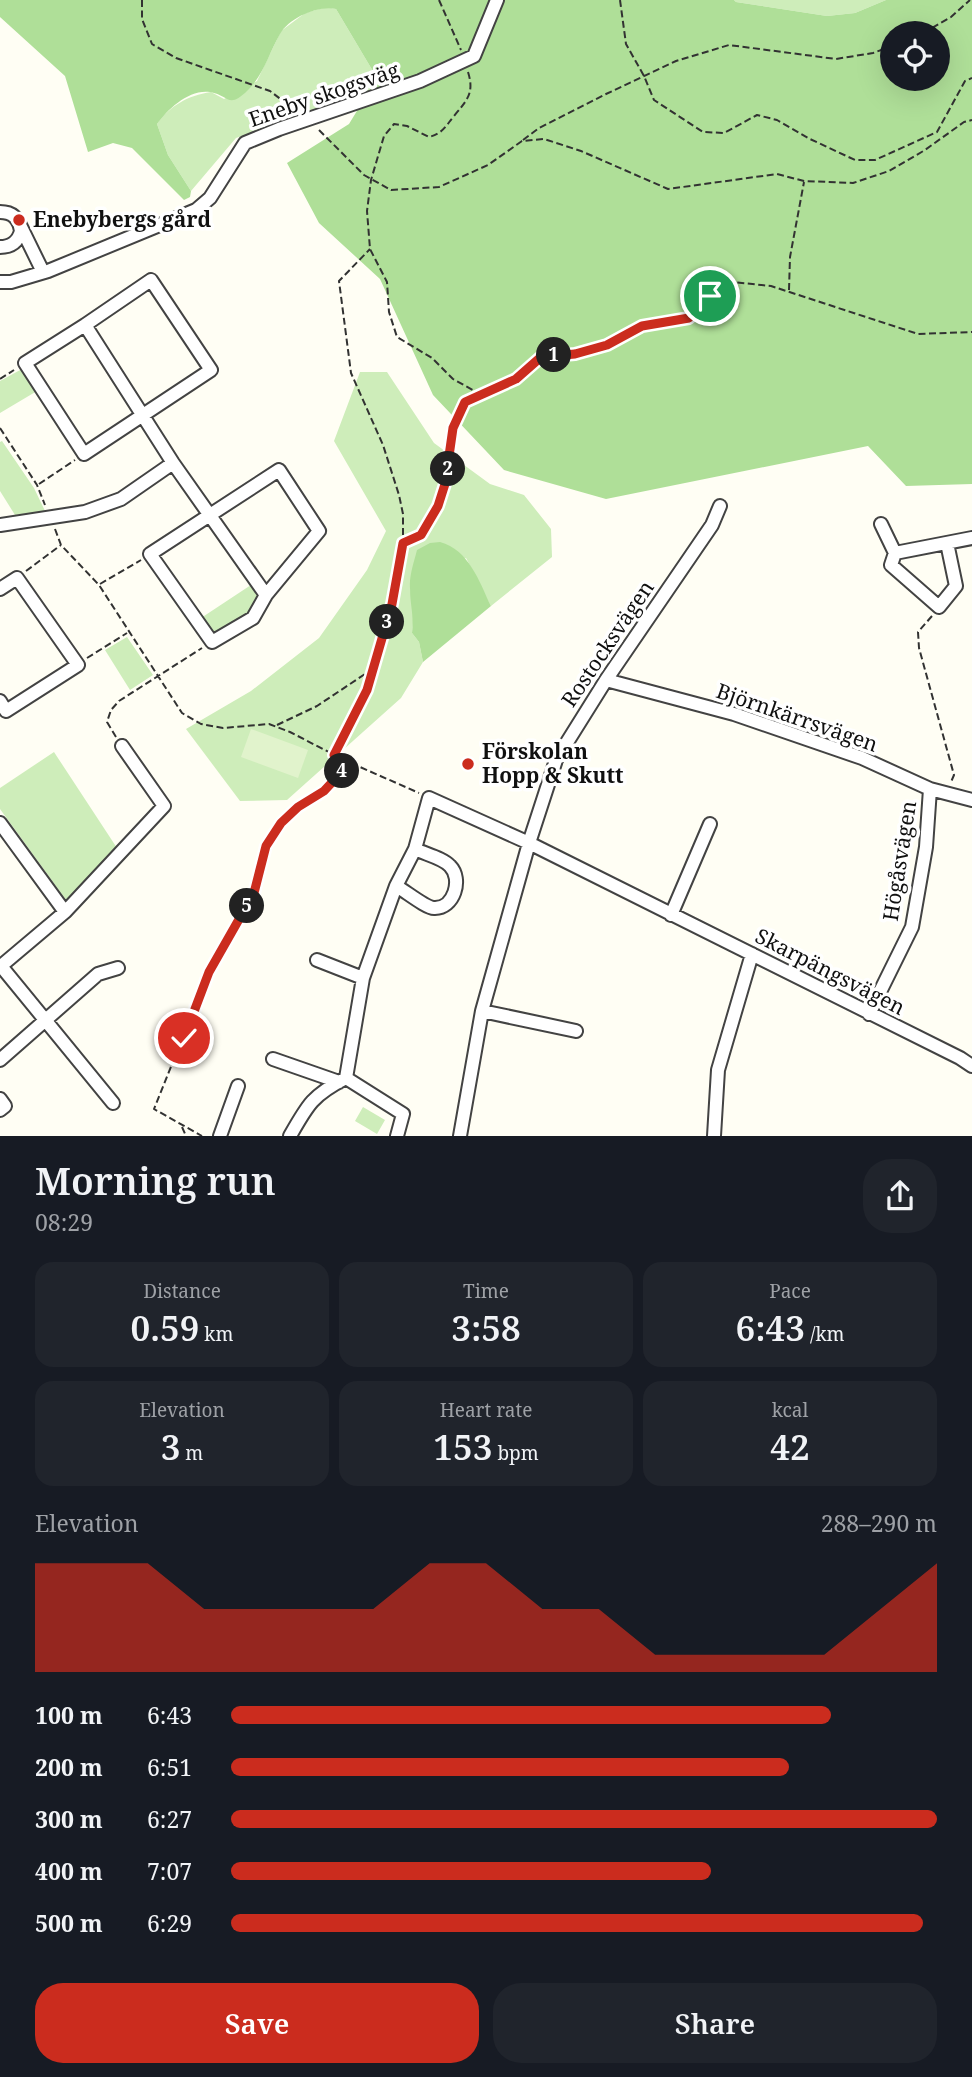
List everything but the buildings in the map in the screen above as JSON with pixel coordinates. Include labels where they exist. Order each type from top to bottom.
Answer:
[{"type":"street","name":"Eneby skogsväg","points":[[0,282],[11,282],[43,272],[196,210],[210,198],[245,143],[420,82],[474,56],[497,0]]},
{"type":"street","points":[[0,212],[12,214],[20,224],[43,272]]},
{"type":"street","points":[[0,247],[15,243],[19,237],[20,224]]},
{"type":"street","points":[[151,280],[211,370],[85,454],[25,363],[85,324],[151,280]]},
{"type":"street","points":[[85,324],[173,463],[266,595]]},
{"type":"street","points":[[0,525],[85,512],[121,499],[173,463]]},
{"type":"street","points":[[279,470],[319,531],[266,595],[253,618],[212,642],[150,554],[210,515],[279,470]]},
{"type":"street","name":"Rostocksvägen","points":[[460,1136],[482,1011],[529,844],[556,760],[606,680],[712,524],[720,506]]},
{"type":"street","points":[[881,524],[895,554],[891,565],[939,607],[956,586],[947,544]]},
{"type":"street","points":[[895,554],[972,538]]},
{"type":"street","points":[[0,589],[17,578],[78,665],[2,709]]},
{"type":"street","name":"Björnkärrsvägen","points":[[606,680],[734,714],[862,758],[930,789],[972,800]]},
{"type":"street","points":[[113,1103],[1,967],[65,912],[164,806],[122,746]]},
{"type":"street","name":"Högåsvägen","points":[[869,1014],[912,928],[926,847],[930,789]]},
{"type":"street","points":[[342,1080],[363,978],[396,886],[415,849],[429,798]]},
{"type":"street","name":"Skarpängsvägen","points":[[429,798],[752,954],[972,1066]]},
{"type":"street","points":[[0,823],[65,912]]},
{"type":"street","points":[[671,915],[710,824]]},
{"type":"street","points":[[396,886],[434,908],[446,905],[453,897],[456,881],[449,865],[415,849]]},
{"type":"street","points":[[714,1136],[718,1070],[752,954]]},
{"type":"street","points":[[317,960],[363,978]]},
{"type":"street","points":[[0,1060],[98,974],[118,968]]},
{"type":"street","points":[[482,1011],[576,1031]]},
{"type":"street","points":[[273,1059],[342,1080],[403,1114],[397,1136]]},
{"type":"street","points":[[290,1136],[309,1103],[322,1090],[342,1080]]},
{"type":"street","points":[[220,1136],[238,1086]]},
{"type":"street","points":[[0,1099],[5,1106],[0,1110]]},
{"type":"path","points":[[142,0],[142,19],[152,44],[176,58],[270,91],[308,120],[371,180],[391,190],[439,187],[488,165],[539,128],[566,113],[677,61],[729,45],[836,59],[880,50]]},
{"type":"path","points":[[439,0],[471,80],[468,102],[442,133],[429,137],[407,126],[394,124],[384,136],[371,180],[366,211],[370,249],[387,282],[388,312],[397,337],[432,358],[453,379],[480,394]]},
{"type":"path","points":[[620,0],[626,44],[654,100],[703,132],[724,133],[757,115],[777,120],[855,160],[875,160],[937,132],[965,81],[972,78]]},
{"type":"path","points":[[944,21],[970,0]]},
{"type":"path","points":[[522,141],[544,139],[581,151],[668,189],[777,174],[804,181],[853,183],[889,171],[925,150],[964,122],[972,120]]},
{"type":"path","points":[[789,291],[790,257],[804,181]]},
{"type":"path","points":[[334,755],[367,690],[392,604],[403,543],[403,514],[399,495],[383,445],[351,373],[339,281],[370,249]]},
{"type":"path","points":[[403,543],[421,535],[438,506],[445,484],[453,428],[465,402],[516,379],[541,357],[575,354],[607,345],[642,326],[689,318],[710,296],[732,282],[771,286],[789,291],[918,334],[972,332]]},
{"type":"path","points":[[0,379],[25,363]]},
{"type":"path","points":[[0,428],[37,485],[61,545],[99,584],[182,713],[201,724],[223,728],[268,724],[275,726],[429,798]]},
{"type":"path","points":[[0,438],[4,436]]},
{"type":"path","points":[[37,485],[85,454]]},
{"type":"path","points":[[17,578],[61,545]]},
{"type":"path","points":[[99,584],[150,554]]},
{"type":"path","points":[[939,607],[918,632],[919,648],[954,775],[946,794]]},
{"type":"path","points":[[78,665],[128,632]]},
{"type":"path","points":[[122,746],[107,722],[111,710],[119,701],[212,642]]},
{"type":"path","points":[[275,726],[317,706],[372,669]]},
{"type":"path","points":[[202,1136],[154,1109],[209,972],[254,893],[266,846],[281,823],[298,807],[324,791],[350,763]]},
{"type":"path","points":[[181,1125],[186,1136]]},
{"type":"green space","points":[[0,0],[734,0],[827,16],[855,13],[886,0],[972,0],[972,484],[906,486],[868,446],[606,499],[504,470],[433,395],[380,279],[319,223],[287,163],[349,124],[377,78],[336,9],[313,11],[284,28],[258,77],[241,96],[229,100],[210,92],[194,94],[173,106],[157,124],[168,155],[191,191],[190,197],[184,200],[132,148],[113,143],[88,152],[65,76],[0,17]]},
{"type":"green space","points":[[734,0],[886,0],[855,13],[827,16]]},
{"type":"green space","points":[[326,7],[336,9],[377,78],[367,94],[236,138],[191,191],[168,155],[157,124],[174,107],[187,99],[211,92],[224,99],[257,81],[281,31],[305,13]]},
{"type":"green space","points":[[22,369],[37,391],[0,413],[0,381]]},
{"type":"green space","points":[[360,372],[387,372],[434,443],[490,484],[524,495],[551,529],[552,557],[491,606],[466,558],[410,588],[414,613],[412,633],[419,642],[423,662],[401,698],[287,800],[240,801],[186,729],[251,691],[319,638],[367,570],[386,531],[334,441]]},
{"type":"green space","points":[[2,441],[34,488],[45,511],[15,515],[0,491]]},
{"type":"green space","points":[[440,542],[450,546],[466,559],[491,606],[423,662],[419,642],[412,633],[410,579],[417,550],[430,543]]},
{"type":"green space","points":[[254,583],[261,593],[253,610],[220,632],[211,631],[201,618]]},
{"type":"green space","points":[[127,637],[153,675],[130,690],[105,650]]},
{"type":"green space","points":[[251,729],[308,750],[298,778],[241,757]]},
{"type":"green space","points":[[54,752],[117,848],[71,907],[0,809],[0,788]]},
{"type":"green space","points":[[363,1107],[385,1120],[377,1134],[355,1121]]},
{"type":"place","name":"Enebybergs gård","points":[[19,220]]},
{"type":"place","name":"Förskolan Hopp & Skutt","points":[[468,764]]},
{"type":"route","points":[[184,1038],[209,972],[254,893],[266,846],[281,823],[298,807],[324,791],[350,763],[334,755],[367,690],[392,604],[403,543],[421,535],[438,506],[452,448],[453,428],[465,402],[516,379],[541,357],[575,354],[607,345],[642,326],[689,318],[710,296]]}]
